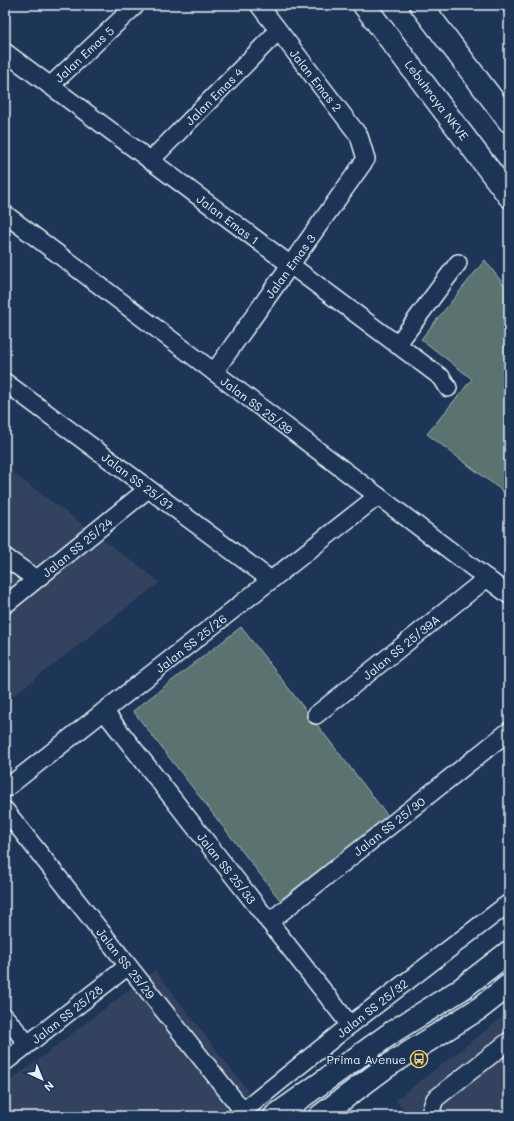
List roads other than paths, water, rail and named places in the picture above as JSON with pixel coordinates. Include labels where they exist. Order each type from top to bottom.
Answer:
[{"type":"main road","name":"Lebuhraya NKVE","points":[[364,5],[509,196]]},
{"type":"main road","points":[[421,5],[509,121]]},
{"type":"main road","points":[[275,1116],[394,1031],[460,990],[509,952]]},
{"type":"main road","points":[[332,1113],[386,1067],[480,1008],[509,985]]},
{"type":"street","name":"Jalan Emas 5","points":[[50,86],[136,5]]},
{"type":"street","name":"Jalan Emas 2","points":[[259,5],[359,136],[366,159]]},
{"type":"street","name":"Jalan Emas 4","points":[[150,161],[278,31]]},
{"type":"street","name":"Jalan Emas 1","points":[[5,52],[442,378],[448,388]]},
{"type":"street","name":"Jalan Emas 3","points":[[214,372],[366,159]]},
{"type":"street","name":"Jalan SS 25/39","points":[[5,214],[509,595]]},
{"type":"street","points":[[397,344],[458,263]]},
{"type":"street","name":"Jalan SS 25/37","points":[[5,382],[271,580]]},
{"type":"street","name":"Jalan SS 25/24","points":[[5,605],[148,489]]},
{"type":"street","name":"Jalan SS 25/26","points":[[5,789],[378,496]]},
{"type":"street","points":[[5,557],[36,579]]},
{"type":"street","name":"Jalan SS 25/39A","points":[[316,715],[487,578]]},
{"type":"street","name":"Jalan SS 25/33","points":[[104,711],[350,1025]]},
{"type":"street","name":"Jalan SS 25/30","points":[[269,922],[509,731]]},
{"type":"street","name":"Jalan SS 25/29","points":[[5,810],[242,1114]]},
{"type":"street","name":"Jalan SS 25/32","points":[[242,1114],[350,1025],[509,903]]},
{"type":"street","name":"Jalan SS 25/28","points":[[5,1062],[128,966]]},
{"type":"street","points":[[5,1016],[28,1044]]},
{"type":"street","points":[[434,1116],[431,1110],[435,1099],[509,1041]]},
{"type":"tram line","points":[[499,5],[509,19]]},
{"type":"place","name":"Prima Avenue","points":[[419,1059]]}]
